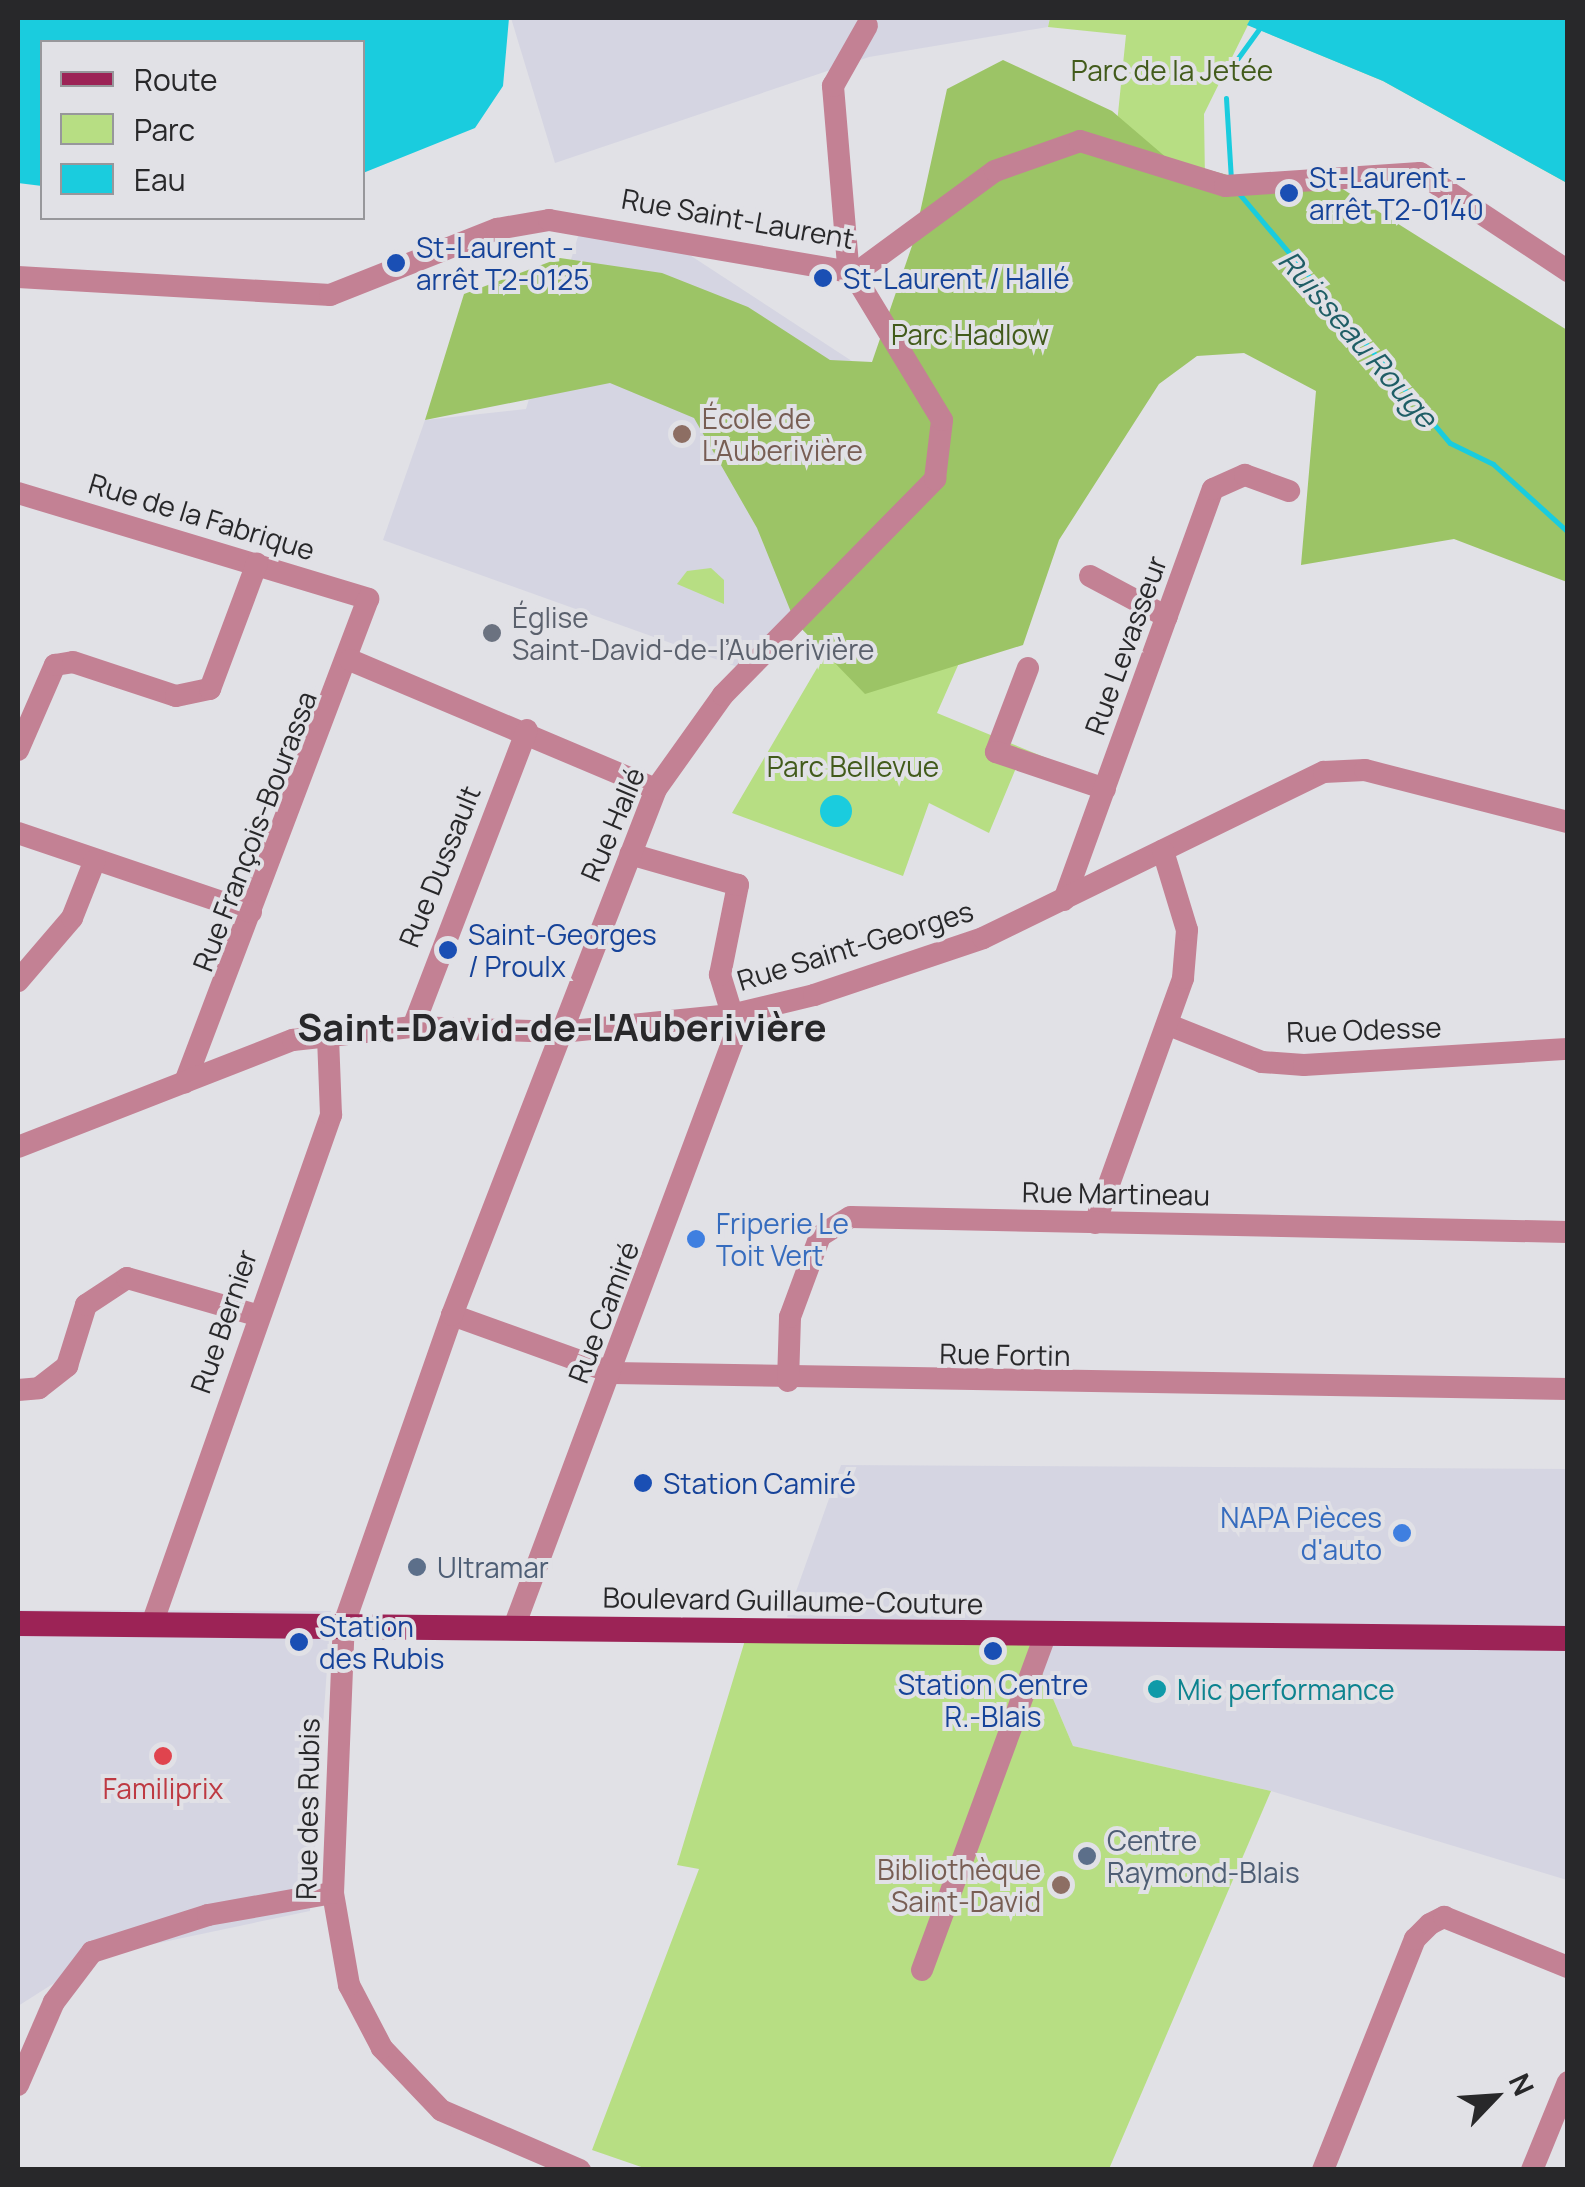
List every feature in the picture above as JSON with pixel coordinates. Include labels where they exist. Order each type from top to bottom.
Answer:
[{"type":"main road","name":"Boulevard Guillaume-Couture","points":[[18,1623],[1568,1638]]},
{"type":"street","name":"Rue Hallé","points":[[344,1624],[452,1315],[656,789],[723,695],[935,478],[942,420],[849,269],[833,86],[867,26]]},
{"type":"street","name":"Rue Saint-Laurent","points":[[18,277],[330,295],[497,229],[549,220],[849,269],[880,259],[1039,148],[1080,142],[1224,186],[1420,173],[1568,271]]},
{"type":"street","name":"Rue Levasseur","points":[[1064,900],[1213,489],[1245,475],[1289,491]]},
{"type":"street","name":"Rue de la Fabrique","points":[[18,493],[368,598]]},
{"type":"street","points":[[18,750],[55,666],[73,662],[176,696],[210,689],[257,563]]},
{"type":"street","points":[[1090,576],[1167,616]]},
{"type":"street","name":"Rue François-Bourassa","points":[[185,1082],[350,660],[368,598]]},
{"type":"street","points":[[350,660],[527,730],[656,789]]},
{"type":"street","points":[[1028,668],[996,752],[1105,789]]},
{"type":"street","name":"Rue Dussault","points":[[413,1027],[527,730]]},
{"type":"street","name":"Rue Saint-Georges","points":[[18,1147],[185,1082],[328,1036],[413,1027],[561,1032],[731,1015],[930,958],[1064,900],[1324,772],[1365,770],[1568,822]]},
{"type":"street","points":[[18,833],[251,912]]},
{"type":"street","points":[[1095,1223],[1169,1025],[1187,930],[1164,850]]},
{"type":"street","name":"Rue Camiré","points":[[514,1627],[613,1373],[736,1030],[720,975],[738,885],[630,854]]},
{"type":"street","points":[[18,981],[72,918],[95,860]]},
{"type":"street","name":"Rue Odesse","points":[[1169,1025],[1262,1062],[1304,1066],[1568,1049]]},
{"type":"street","name":"Rue Bernier","points":[[152,1624],[256,1314],[331,1114],[328,1036]]},
{"type":"street","name":"Rue Martineau","points":[[788,1381],[790,1317],[830,1225],[851,1218],[1568,1232]]},
{"type":"street","points":[[18,1390],[40,1388],[67,1366],[86,1306],[127,1278],[256,1314]]},
{"type":"street","name":"Rue Fortin","points":[[452,1315],[613,1373],[788,1381],[1568,1389]]},
{"type":"street","name":"Rue des Rubis","points":[[344,1624],[333,1893],[349,1984],[382,2048],[442,2110],[580,2170]]},
{"type":"street","points":[[922,1970],[1046,1634]]},
{"type":"street","points":[[18,2086],[54,2002],[92,1952],[208,1915],[333,1893]]},
{"type":"street","points":[[1323,2170],[1416,1939],[1430,1924],[1444,1917],[1568,1966]]},
{"type":"street","points":[[1532,2170],[1568,2082]]},
{"type":"shaded area","points":[[511,18],[1050,18],[1048,27],[869,57],[555,163]]},
{"type":"shaded area","name":"École de L'Auberivière","points":[[582,223],[656,233],[942,420],[746,670],[383,540],[425,420],[526,409]]},
{"type":"shaded area","points":[[841,1465],[1567,1469],[1567,1880],[1271,1791],[1073,1746],[1029,1642],[787,1617]]},
{"type":"shaded area","points":[[18,1610],[331,1611],[310,1911],[97,1956],[18,2006]]},
{"type":"green space","name":"Parc de la Jetée","points":[[1050,18],[1567,18],[1567,183],[1383,81],[1248,25],[1204,114],[1205,180],[1115,143],[1126,35],[1048,27]]},
{"type":"green space","name":"Parc Hadlow","points":[[1003,60],[1112,111],[1168,159],[1261,184],[1341,188],[1567,330],[1567,582],[1454,539],[1301,565],[1316,391],[1244,353],[1197,356],[1159,384],[1059,540],[1023,645],[865,694],[795,622],[757,528],[694,418],[610,383],[425,420],[464,294],[560,258],[662,273],[748,307],[830,360],[872,362],[914,240],[947,89]]},
{"type":"green space","points":[[711,568],[724,580],[724,604],[677,584],[687,571]]},
{"type":"green space","name":"Parc Bellevue","points":[[871,576],[974,629],[937,713],[1107,783],[1016,768],[989,833],[929,803],[903,876],[732,813]]},
{"type":"green space","points":[[746,1637],[1029,1642],[1073,1746],[1271,1791],[1109,2169],[650,2170],[592,2150],[699,1869],[677,1865]]},
{"type":"water","points":[[18,18],[509,18],[503,86],[475,128],[365,172],[365,40],[40,40],[40,186],[18,183]]},
{"type":"water","points":[[1251,18],[1567,18],[1567,183],[1383,81],[1247,25]]},
{"type":"water","points":[[836,795],[847,800],[852,811],[847,822],[836,827],[825,822],[820,811],[825,800]]},
{"type":"waterway","name":"Ruisseau Rouge","points":[[1238,58],[1267,18]]},
{"type":"waterway","name":"Ruisseau Rouge","points":[[1226,98],[1231,180]]},
{"type":"waterway","name":"Ruisseau Rouge","points":[[1236,190],[1450,443],[1493,464],[1568,532]]},
{"type":"place","name":"St-Laurent - arrêt T2-0140","points":[[1289,193]]},
{"type":"place","name":"St-Laurent - arrêt T2-0125","points":[[396,263]]},
{"type":"place","name":"St-Laurent / Hallé","points":[[823,278]]},
{"type":"place","name":"École de L'Auberivière","points":[[682,434]]},
{"type":"place","name":"Église Saint-David-de-l’Auberivière","points":[[492,633]]},
{"type":"place","name":"Saint-Georges / Proulx","points":[[448,950]]},
{"type":"place","name":"Friperie Le Toit Vert","points":[[696,1239]]},
{"type":"place","name":"Station Camiré","points":[[643,1483]]},
{"type":"place","name":"NAPA Pièces d'auto","points":[[1402,1533]]},
{"type":"place","name":"Ultramar","points":[[417,1567]]},
{"type":"place","name":"Station des Rubis","points":[[299,1642]]},
{"type":"place","name":"Station Centre R.-Blais","points":[[993,1651]]},
{"type":"place","name":"Mic performance","points":[[1157,1689]]},
{"type":"place","name":"Familiprix","points":[[163,1756]]},
{"type":"place","name":"Centre Raymond-Blais","points":[[1087,1856]]},
{"type":"place","name":"Bibliothèque Saint-David","points":[[1061,1885]]},
{"type":"district","name":"Saint-David-de-L'Auberivière","points":[[562,1027]]}]
